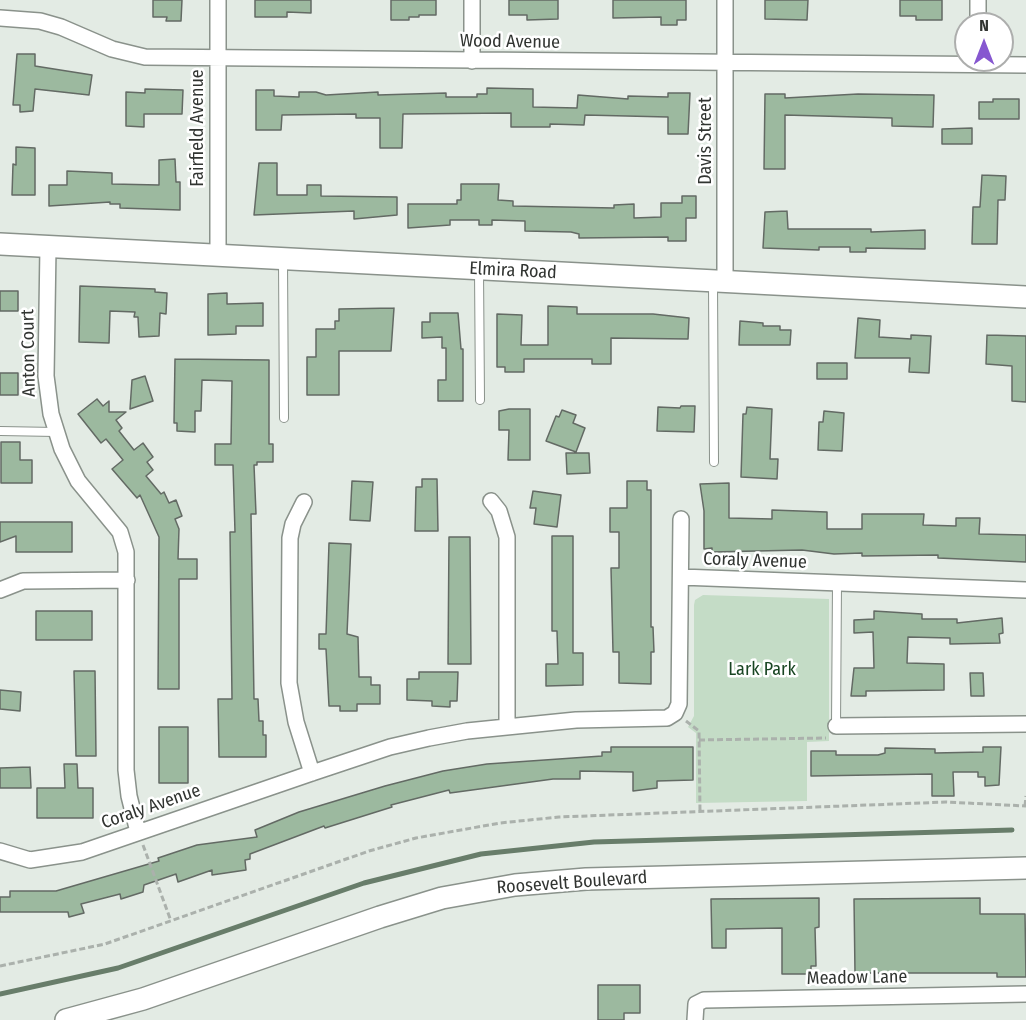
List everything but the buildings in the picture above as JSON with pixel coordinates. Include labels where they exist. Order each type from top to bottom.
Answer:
[{"type":"street","name":"Fairfield Avenue","points":[[218,0],[218,256]]},
{"type":"street","points":[[472,0],[472,61]]},
{"type":"street","name":"Davis Street","points":[[719,281],[725,0]]},
{"type":"street","name":"Wood Avenue","points":[[0,18],[40,21],[61,27],[112,49],[145,57],[725,63],[954,62]]},
{"type":"street","name":"Elmira Road","points":[[0,244],[1026,297]]},
{"type":"street","name":"Anton Court","points":[[48,247],[46,376],[51,414],[78,481],[120,532],[126,552],[126,770],[129,796],[138,832]]},
{"type":"street","points":[[491,501],[499,511],[507,537],[507,726]]},
{"type":"street","points":[[304,502],[293,524],[290,538],[290,684],[296,722],[312,773]]},
{"type":"street","points":[[681,519],[681,577]]},
{"type":"street","name":"Coraly Avenue","points":[[0,851],[30,860],[56,858],[312,773],[429,738],[507,726],[576,720],[657,720],[675,713],[679,704],[681,577],[1026,590]]},
{"type":"street","points":[[0,590],[23,582],[127,580]]},
{"type":"street","points":[[837,726],[1026,724]]},
{"type":"street","name":"Roosevelt Boulevard","points":[[66,1020],[143,999],[421,904],[515,885],[586,879],[1026,868]]},
{"type":"street","name":"Meadow Lane","points":[[695,1015],[696,1004],[704,1000],[1026,994]]},
{"type":"lane","points":[[283,259],[284,418]]},
{"type":"lane","points":[[479,269],[480,400]]},
{"type":"lane","points":[[714,462],[719,281]]},
{"type":"lane","points":[[0,431],[57,432]]},
{"type":"lane","points":[[837,583],[837,726]]},
{"type":"path","points":[[675,713],[699,731],[700,811]]},
{"type":"path","points":[[699,740],[825,739],[837,726]]},
{"type":"path","points":[[0,966],[105,944],[369,851],[426,836],[500,823],[559,817],[946,802],[1025,806],[1026,796]]},
{"type":"path","points":[[138,832],[171,921]]},
{"type":"green space","name":"Lark Park","points":[[703,595],[829,599],[829,741],[807,742],[807,801],[696,803],[696,733],[688,727],[694,716],[694,605],[695,600]]},
{"type":"waterway","points":[[0,994],[118,968],[364,883],[481,854],[594,842],[1012,830]]}]
